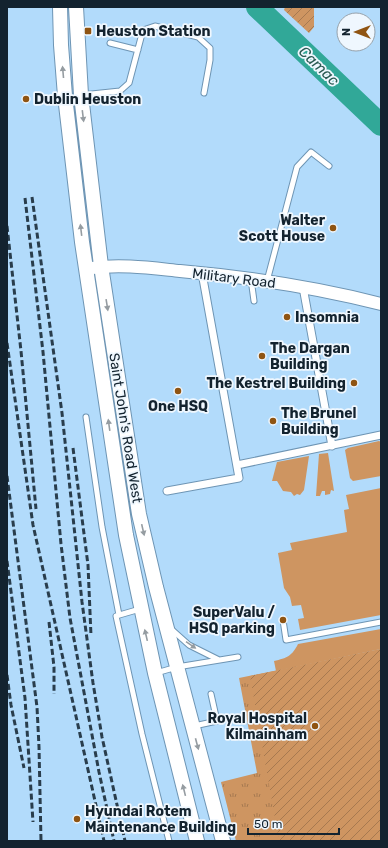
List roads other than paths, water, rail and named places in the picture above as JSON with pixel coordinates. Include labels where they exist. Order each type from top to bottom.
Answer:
[{"type":"main road","name":"Saint John's Road West","points":[[60,7],[65,96],[86,268],[126,535],[140,609],[197,841]]},
{"type":"main road","name":"Saint John's Road West","points":[[76,7],[81,95],[101,266],[139,514],[156,587],[223,841]]},
{"type":"street","name":"Military Road","points":[[86,268],[122,265],[202,273],[303,287],[346,295],[381,304]]},
{"type":"street","points":[[167,491],[239,478],[202,273]]},
{"type":"street","points":[[303,287],[332,446]]},
{"type":"street","points":[[237,465],[381,435]]},
{"type":"lane","points":[[81,95],[120,91],[129,83],[143,30],[155,26],[198,37],[210,48],[210,60],[204,93]]},
{"type":"lane","points":[[110,43],[138,50]]},
{"type":"lane","points":[[267,281],[297,166],[311,152],[329,166]]},
{"type":"lane","points":[[251,279],[254,301]]},
{"type":"lane","points":[[86,417],[102,527],[119,615]]},
{"type":"lane","points":[[140,609],[116,616],[142,734],[170,841]]},
{"type":"lane","points":[[283,620],[286,640],[381,622]]},
{"type":"lane","points":[[166,624],[189,645],[219,660]]},
{"type":"lane","points":[[155,673],[177,667],[238,657]]},
{"type":"lane","points":[[193,727],[217,721],[211,694]]},
{"type":"waterway","name":"Camac","points":[[257,7],[381,125]]},
{"type":"railway","points":[[32,197],[62,413],[82,602],[93,683],[102,737],[125,841]]},
{"type":"railway","points":[[25,198],[43,352],[61,544],[70,618],[99,772],[114,841]]},
{"type":"railway","points":[[7,226],[36,509]]},
{"type":"railway","points":[[7,343],[33,525],[104,841]]},
{"type":"railway","points":[[73,448],[88,565],[91,636]]},
{"type":"railway","points":[[7,476],[37,707],[41,841]]},
{"type":"railway","points":[[7,561],[25,698],[33,822]]},
{"type":"railway","points":[[49,622],[54,667],[54,694]]},
{"type":"railway","points":[[7,675],[11,705],[24,768]]},
{"type":"place","name":"Heuston Station","points":[[88,31]]},
{"type":"place","name":"Dublin Heuston","points":[[26,99]]},
{"type":"place","name":"Walter Scott House","points":[[333,228]]},
{"type":"place","name":"Insomnia","points":[[287,317]]},
{"type":"place","name":"The Dargan Building","points":[[262,356]]},
{"type":"place","name":"The Kestrel Building","points":[[354,383]]},
{"type":"place","name":"One HSQ","points":[[178,391]]},
{"type":"place","name":"The Brunel Building","points":[[273,421]]},
{"type":"place","name":"SuperValu / HSQ parking","points":[[283,620]]},
{"type":"place","name":"Royal Hospital Kilmainham","points":[[315,726]]},
{"type":"place","name":"Hyundai Rotem Maintenance Building","points":[[77,819]]}]
